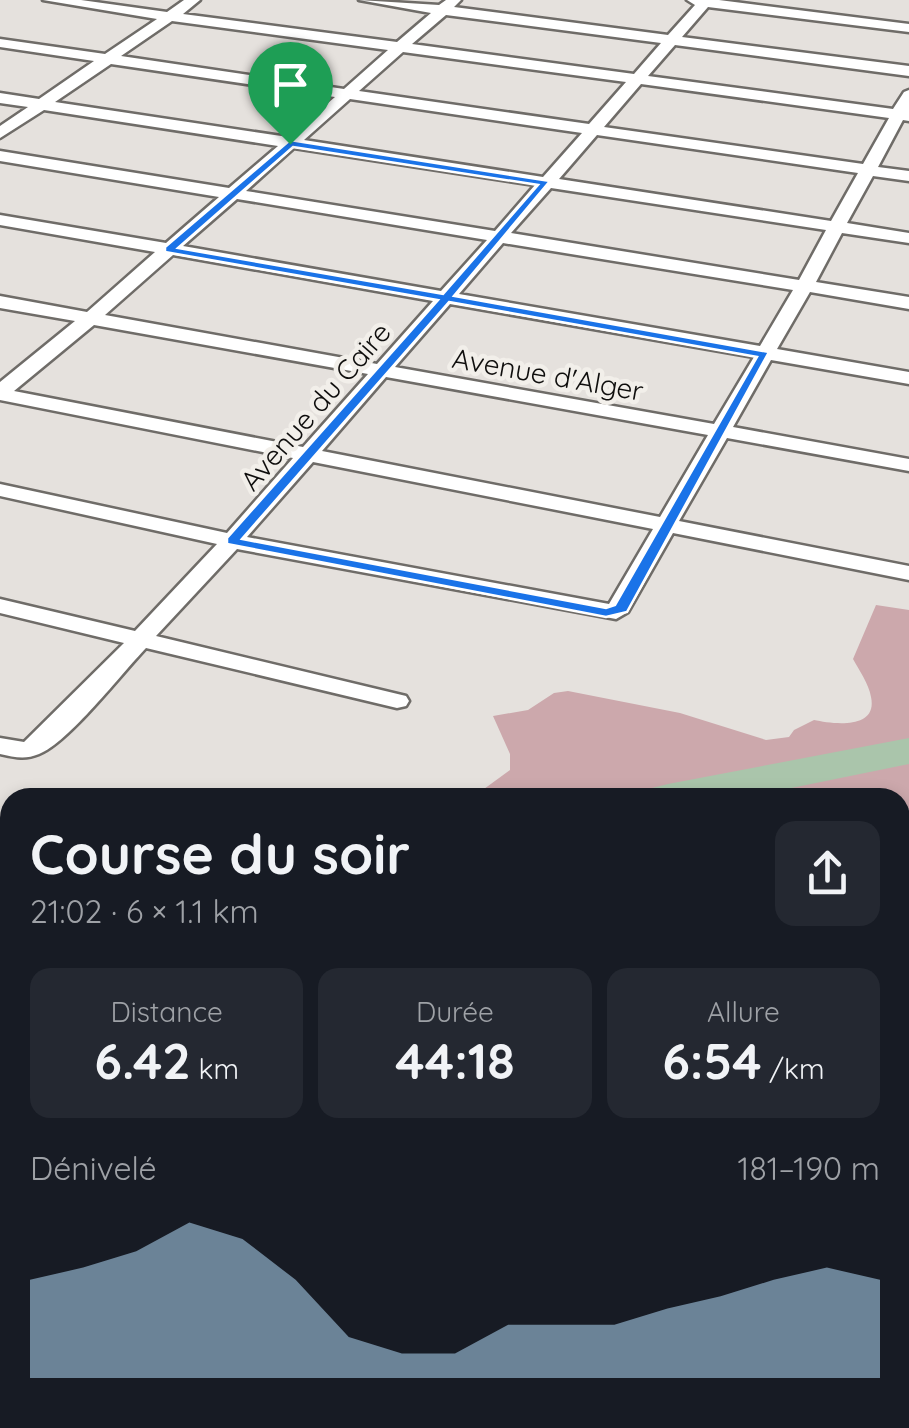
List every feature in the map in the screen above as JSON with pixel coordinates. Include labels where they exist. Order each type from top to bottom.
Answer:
[{"type":"street","points":[[50,0],[904,115]]},
{"type":"street","points":[[0,132],[192,0]]},
{"type":"street","points":[[366,0],[449,5],[909,72]]},
{"type":"street","points":[[700,1],[909,28]]},
{"type":"street","name":"Avenue du Caire","points":[[0,746],[20,751],[33,748],[143,639],[382,372],[700,1]]},
{"type":"street","points":[[0,393],[449,5]]},
{"type":"street","points":[[0,43],[909,176]]},
{"type":"street","points":[[0,490],[232,541],[616,612],[805,285],[834,227],[904,115],[909,95]]},
{"type":"street","points":[[0,98],[909,238]]},
{"type":"street","points":[[0,156],[909,303]]},
{"type":"street","points":[[0,220],[909,378]]},
{"type":"street","name":"Avenue d'Alger","points":[[0,302],[909,465]]},
{"type":"street","points":[[0,393],[909,572]]},
{"type":"street","points":[[0,606],[397,700]]},
{"type":"shaded area","points":[[876,605],[909,610],[909,746],[720,784],[674,788],[485,788],[510,770],[510,754],[493,716],[528,710],[554,693],[568,691],[680,713],[766,740],[789,737],[814,720],[842,723],[868,715],[871,697],[853,659]]},
{"type":"shaded area","points":[[909,759],[909,788],[755,788],[829,773],[882,767]]},
{"type":"waterway","points":[[719,788],[909,751]]},
{"type":"route","points":[[290,144],[169,250],[278,268],[446,298],[694,340],[764,354],[616,612],[232,541],[382,372],[446,298],[496,237],[546,183],[290,144]]}]
